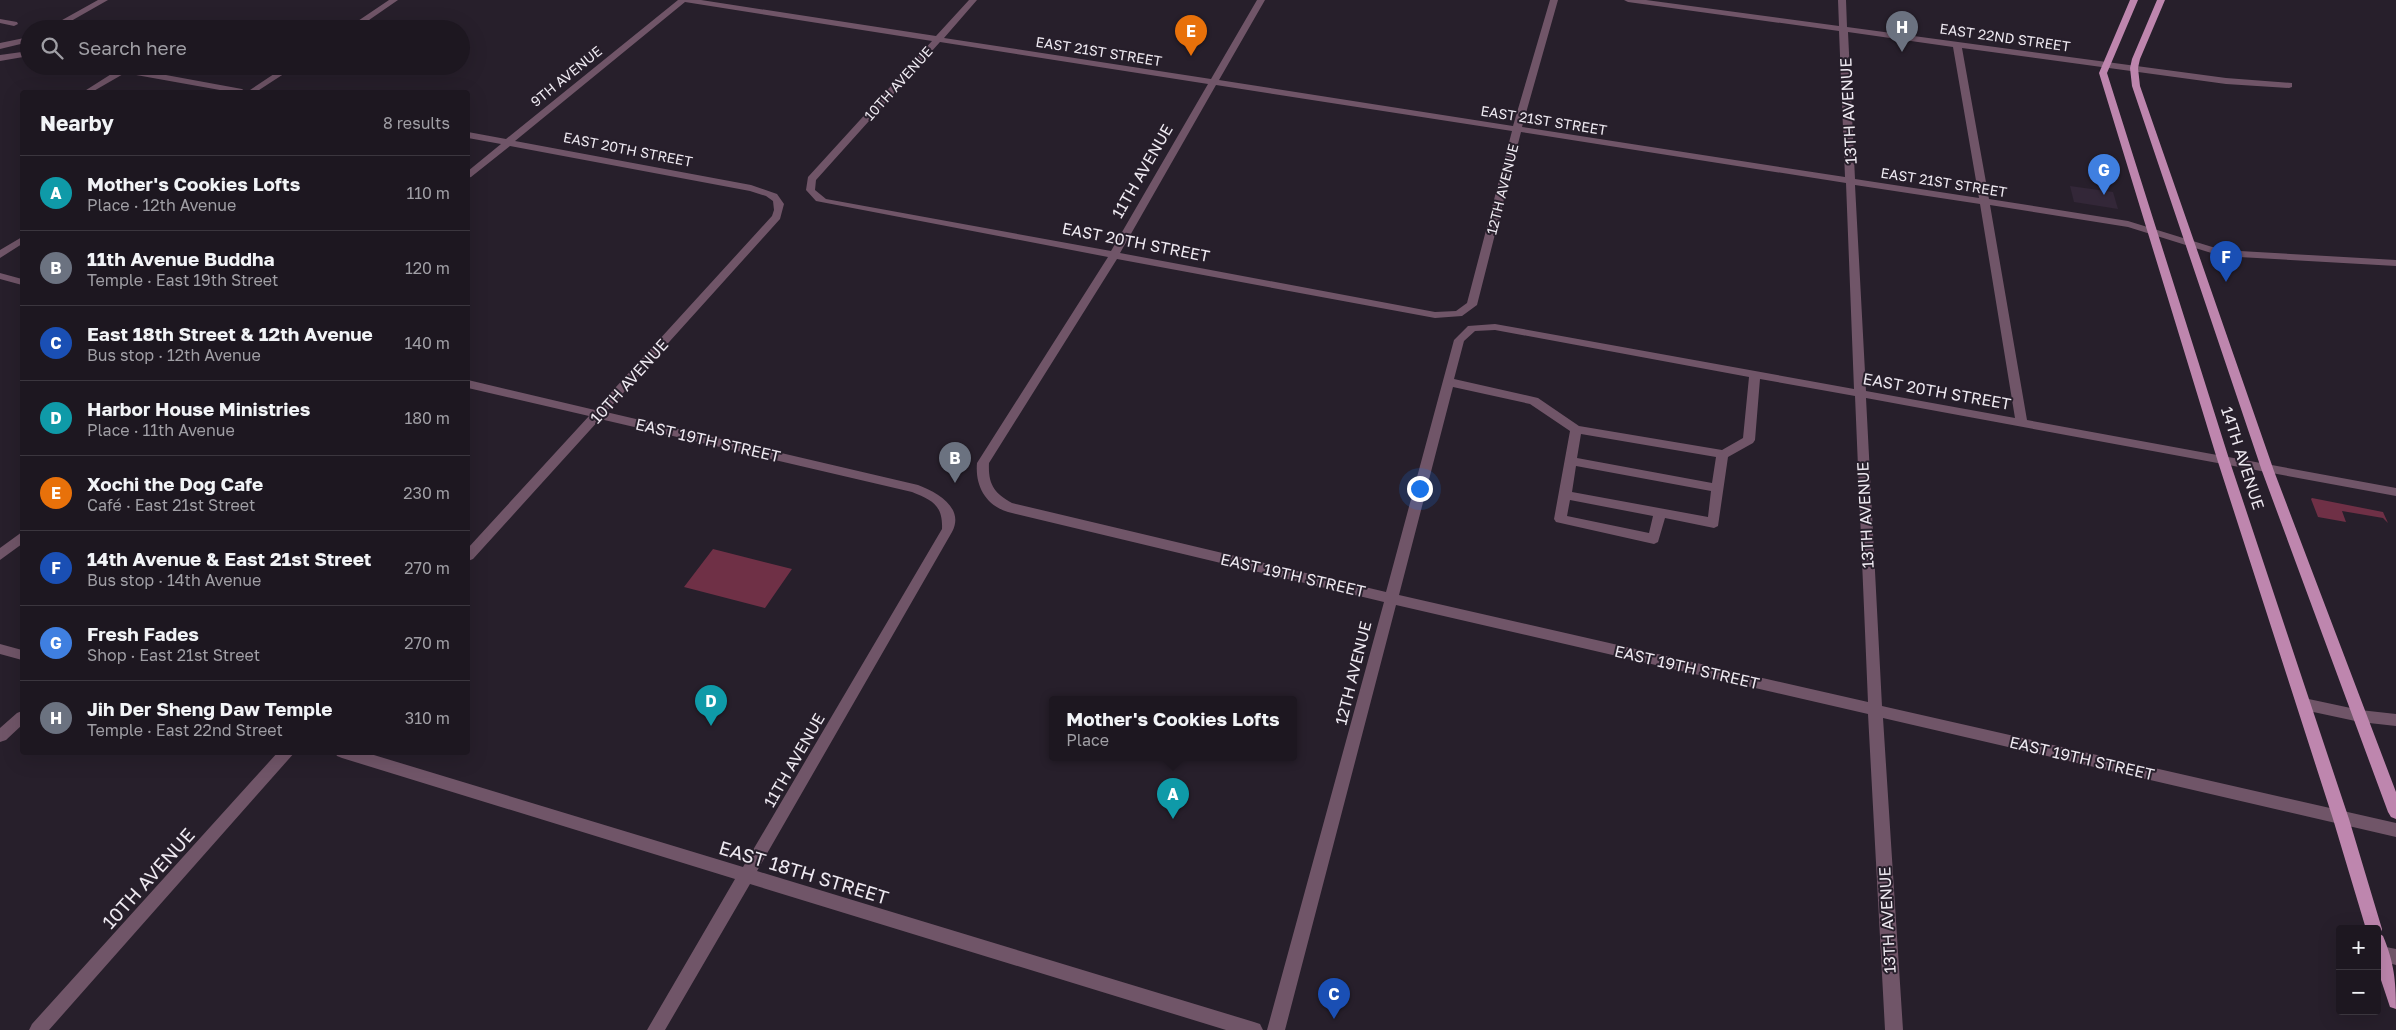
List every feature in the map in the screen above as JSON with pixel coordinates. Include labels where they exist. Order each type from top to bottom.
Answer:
[{"type":"main road","points":[[2105,64],[2134,0]]},
{"type":"main road","points":[[2134,68],[2161,0]]},
{"type":"main road","name":"14TH AVENUE","points":[[2105,64],[2103,72],[2224,462],[2341,819],[2373,925]]},
{"type":"main road","name":"14TH AVENUE","points":[[2134,68],[2136,86],[2268,471],[2396,812]]},
{"type":"main road","points":[[2385,951],[2396,1001]]},
{"type":"street","points":[[67,20],[104,0]]},
{"type":"street","points":[[364,20],[394,0]]},
{"type":"street","name":"EAST 21ST STREET","points":[[685,0],[1983,202],[2152,230],[2190,244],[2230,254],[2396,263]]},
{"type":"street","name":"9TH AVENUE","points":[[470,173],[685,0]]},
{"type":"street","name":"10TH AVENUE","points":[[810,192],[809,185],[811,179],[973,0]]},
{"type":"street","name":"11TH AVENUE","points":[[985,488],[982,476],[983,463],[1114,255],[1261,0]]},
{"type":"street","name":"12TH AVENUE","points":[[1458,314],[1472,305],[1517,129],[1554,0]]},
{"type":"street","name":"EAST 22ND STREET","points":[[1628,0],[2226,81],[2289,85]]},
{"type":"street","name":"13TH AVENUE","points":[[1842,0],[1875,710],[1894,1030]]},
{"type":"street","points":[[0,21],[14,24]]},
{"type":"street","points":[[0,46],[20,42]]},
{"type":"street","points":[[1958,44],[1983,202],[2022,423]]},
{"type":"street","points":[[0,58],[20,54]]},
{"type":"street","points":[[90,90],[116,75]]},
{"type":"street","points":[[151,75],[231,90]]},
{"type":"street","points":[[254,90],[278,75]]},
{"type":"street","name":"EAST 20TH STREET","points":[[470,135],[751,188],[774,196],[779,201]]},
{"type":"street","name":"EAST 20TH STREET","points":[[810,192],[824,201],[1436,315],[1458,314]]},
{"type":"street","name":"10TH AVENUE","points":[[470,554],[777,217],[781,209],[779,201]]},
{"type":"street","points":[[0,255],[20,241]]},
{"type":"street","points":[[0,276],[20,281]]},
{"type":"street","name":"EAST 20TH STREET","points":[[1472,328],[1495,327],[1755,376],[2022,423],[2268,471],[2396,492]]},
{"type":"street","name":"12TH AVENUE","points":[[1276,1030],[1459,340],[1472,328]]},
{"type":"street","points":[[1449,382],[1534,400],[1576,429],[1723,454],[1748,440],[1755,376]]},
{"type":"street","name":"EAST 19TH STREET","points":[[470,384],[914,488],[931,494],[944,505]]},
{"type":"street","points":[[1576,429],[1560,519],[1654,539],[1660,513]]},
{"type":"street","points":[[1565,495],[1714,523],[1717,488],[1723,454]]},
{"type":"street","points":[[1571,460],[1717,488]]},
{"type":"street","name":"EAST 19TH STREET","points":[[985,488],[994,498],[1008,507],[1390,598],[2341,819],[2396,830]]},
{"type":"street","name":"11TH AVENUE","points":[[656,1030],[948,529],[949,517],[944,505]]},
{"type":"street","points":[[0,556],[20,539]]},
{"type":"street","points":[[0,649],[20,655]]},
{"type":"street","points":[[2304,704],[2360,716],[2396,720]]},
{"type":"street","points":[[0,736],[20,719]]},
{"type":"street","name":"10TH AVENUE","points":[[38,1030],[285,755]]},
{"type":"street","name":"EAST 18TH STREET","points":[[352,755],[1254,1030]]},
{"type":"shaded area","points":[[2070,186],[2113,192],[2118,209],[2074,202]]},
{"type":"shaded area","points":[[2312,498],[2383,512],[2388,523],[2383,518],[2342,511],[2346,522],[2318,517]]},
{"type":"shaded area","points":[[713,549],[792,569],[765,608],[684,587]]},
{"type":"place","name":"Jih Der Sheng Daw Temple","points":[[1902,52]]},
{"type":"place","name":"Xochi the Dog Cafe","points":[[1191,56]]},
{"type":"place","name":"Fresh Fades","points":[[2104,195]]},
{"type":"place","name":"14th Avenue & East 21st Street","points":[[2226,282]]},
{"type":"place","name":"11th Avenue Buddha","points":[[955,483]]},
{"type":"place","name":"Harbor House Ministries","points":[[711,726]]},
{"type":"place","name":"Mother's Cookies Lofts","points":[[1173,819]]},
{"type":"place","name":"East 18th Street & 12th Avenue","points":[[1334,1019]]}]
